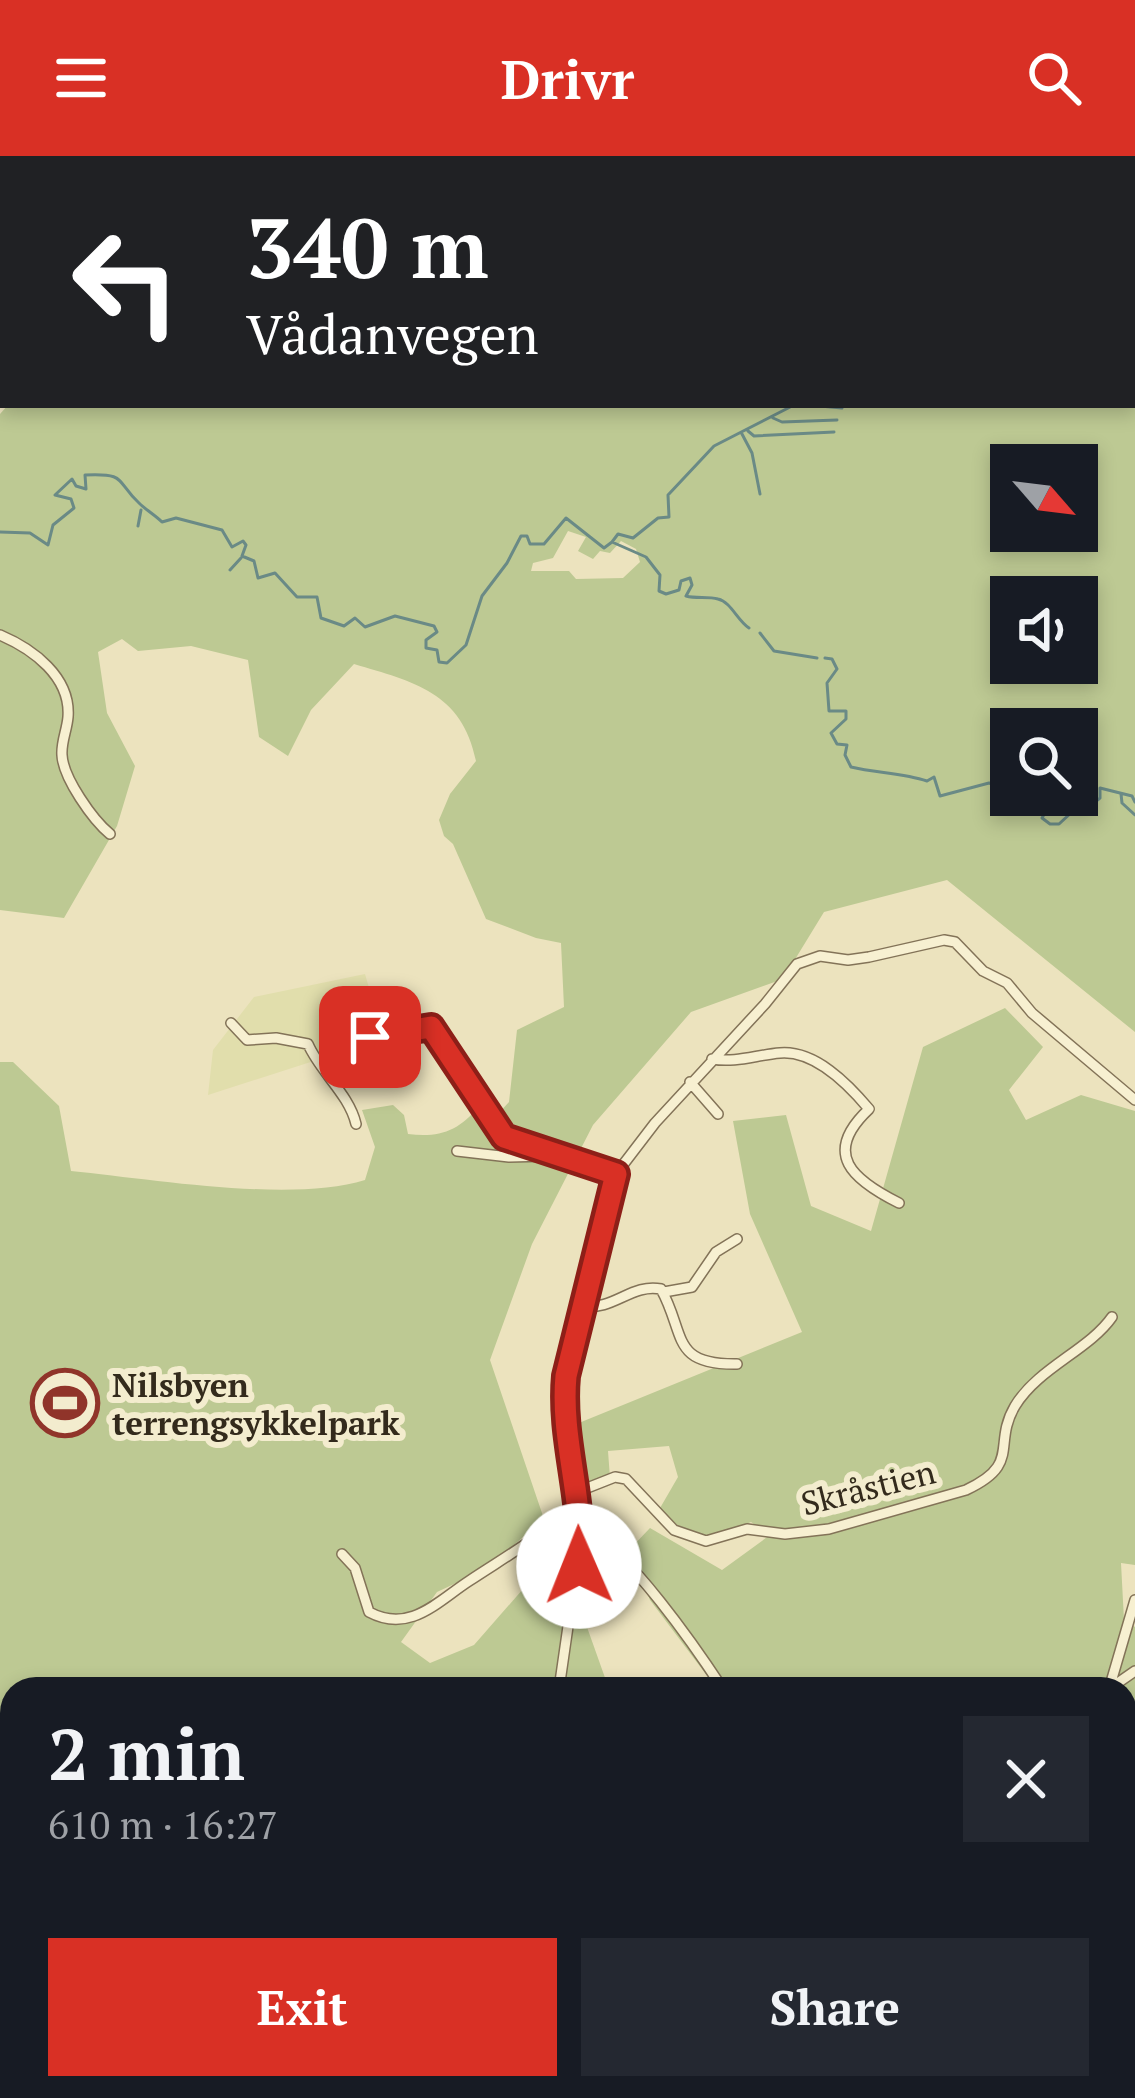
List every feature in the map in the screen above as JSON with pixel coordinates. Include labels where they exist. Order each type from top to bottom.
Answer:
[{"type":"street","points":[[0,634],[62,682],[68,709],[63,764],[88,811],[110,835]]},
{"type":"street","points":[[561,1677],[583,1528],[564,1390],[616,1174],[690,1082],[797,964],[809,958],[848,960],[955,941],[983,971],[1007,983],[1032,1013],[1135,1100]]},
{"type":"street","points":[[232,1023],[247,1040],[276,1038],[308,1044],[315,1061],[353,1111],[356,1124]]},
{"type":"street","points":[[370,1037],[424,1026],[434,1029],[501,1134],[552,1156],[616,1174]]},
{"type":"street","points":[[712,1059],[740,1061],[788,1053],[836,1076],[869,1109],[854,1124],[850,1136],[847,1159],[851,1171],[866,1186],[899,1203]]},
{"type":"street","points":[[690,1082],[718,1114]]},
{"type":"street","points":[[457,1151],[552,1156]]},
{"type":"street","points":[[583,1306],[604,1306],[642,1288],[664,1292],[692,1286],[716,1252],[736,1239]]},
{"type":"street","points":[[664,1292],[686,1350],[708,1364],[737,1364]]},
{"type":"street","name":"Skråstien","points":[[577,1492],[615,1477],[626,1479],[674,1530],[706,1541],[747,1529],[785,1534],[829,1529],[965,1490],[985,1482],[996,1470],[1004,1455],[1011,1415],[1024,1395],[1112,1317]]},
{"type":"street","points":[[342,1554],[355,1568],[369,1612],[409,1618],[432,1610],[548,1528],[583,1528],[606,1544],[648,1589],[714,1677]]},
{"type":"street","points":[[1113,1677],[1135,1600]]},
{"type":"shaded area","points":[[365,974],[383,1036],[333,1075],[320,1059],[208,1095],[213,1050],[254,997]]},
{"type":"green space","points":[[5,408],[1135,408],[1135,1032],[947,880],[824,912],[783,979],[691,1012],[593,1125],[532,1244],[490,1360],[544,1519],[486,1569],[437,1592],[401,1642],[430,1663],[474,1645],[537,1573],[554,1606],[582,1613],[605,1677],[0,1677],[0,1062],[13,1062],[59,1106],[71,1171],[221,1187],[334,1187],[365,1180],[375,1147],[362,1110],[393,1105],[404,1115],[408,1134],[419,1135],[456,1127],[478,1107],[496,1116],[509,1102],[517,1030],[564,1007],[561,943],[486,919],[453,844],[444,836],[439,820],[450,794],[476,761],[459,719],[415,684],[354,664],[311,710],[288,756],[259,737],[248,660],[191,646],[138,651],[122,639],[98,652],[107,713],[135,766],[117,826],[64,918],[0,910],[0,414]],"holes":[[[568,531],[586,537],[578,551],[593,559],[600,551],[610,553],[621,541],[636,549],[640,562],[623,578],[576,579],[569,571],[531,571],[533,563],[553,558]]]},
{"type":"green space","points":[[1005,1008],[1043,1047],[1009,1090],[1026,1120],[1081,1095],[1135,1111],[1135,1565],[1121,1563],[1124,1620],[1135,1627],[1135,1677],[708,1677],[650,1600],[629,1550],[650,1528],[722,1570],[770,1535],[751,1522],[708,1539],[656,1515],[678,1477],[669,1446],[608,1451],[610,1478],[581,1486],[569,1427],[802,1332],[750,1214],[733,1121],[786,1115],[811,1206],[871,1231],[923,1047]]},
{"type":"waterway","points":[[612,542],[618,534],[633,538],[658,518],[669,517],[668,495],[714,446],[788,408]]},
{"type":"waterway","points":[[773,418],[782,422],[837,420]]},
{"type":"waterway","points":[[748,431],[754,436],[834,432]]},
{"type":"waterway","points":[[742,434],[752,453],[760,494]]},
{"type":"waterway","points":[[0,532],[30,533],[48,545],[53,525],[74,508],[71,499],[55,495],[72,479],[86,489],[85,475],[115,477],[162,522],[176,518],[222,530],[232,547],[243,541],[242,556],[254,561],[258,578],[275,573],[297,597],[317,597],[321,618],[344,626],[355,618],[365,627],[395,616],[434,626],[437,632],[426,640],[426,648],[437,650],[439,662],[447,663],[466,645],[482,596],[521,536],[527,536],[530,544],[544,544],[566,518],[604,548],[612,542],[646,557],[660,575],[659,591],[679,590],[681,581],[690,578],[686,596],[723,601],[749,628]]},
{"type":"waterway","points":[[138,526],[141,510]]},
{"type":"waterway","points":[[230,570],[241,558]]},
{"type":"waterway","points":[[760,633],[774,651],[817,658]]},
{"type":"waterway","points":[[825,658],[832,659],[837,669],[827,683],[829,711],[846,711],[846,719],[831,733],[837,744],[847,745],[845,755],[851,767],[927,781],[934,777],[940,796],[990,783]]},
{"type":"waterway","points":[[1098,800],[1100,788],[1132,796],[1135,802]]},
{"type":"waterway","points":[[1121,794],[1122,803],[1135,815]]},
{"type":"waterway","points":[[1043,816],[1050,824],[1059,824],[1068,816]]},
{"type":"place","name":"Nilsbyen terrengsykkelpark","points":[[65,1403]]},
{"type":"route","points":[[370,1037],[431,1027],[504,1137],[616,1174],[564,1390],[583,1528],[579,1566]]}]
